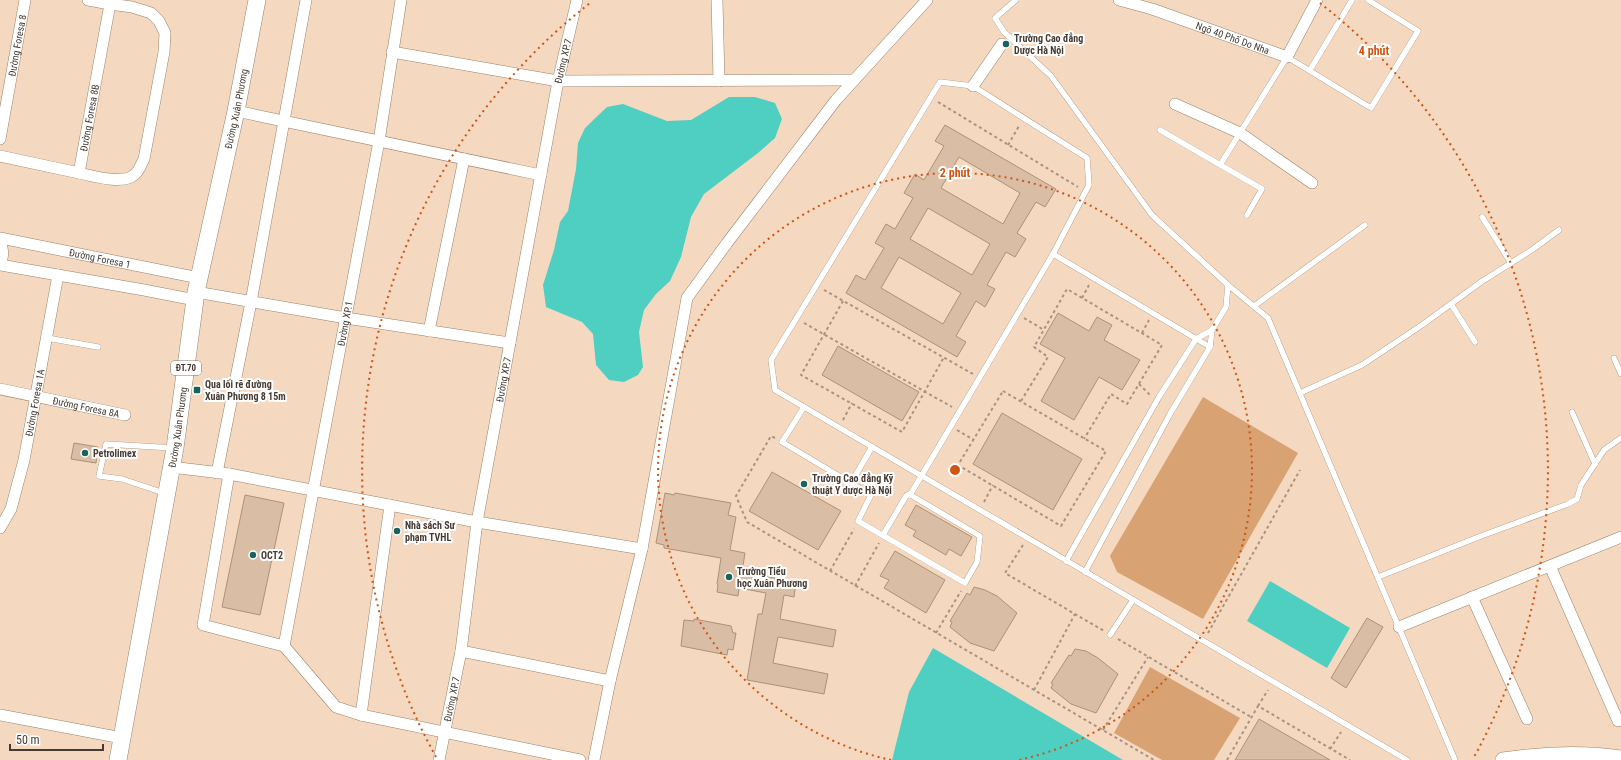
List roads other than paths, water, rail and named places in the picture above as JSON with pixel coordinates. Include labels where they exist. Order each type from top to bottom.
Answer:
[{"type":"main road","name":"Đường Xuân Phương","points":[[118,760],[175,448],[197,290],[236,111],[257,0]]},
{"type":"street","name":"Đường Foresa 8","points":[[0,139],[26,0]]},
{"type":"street","points":[[0,156],[117,180],[127,179],[135,175],[144,159],[164,52],[165,33],[159,21],[151,13],[132,7],[88,0]]},
{"type":"street","points":[[216,473],[251,302],[306,0]]},
{"type":"street","name":"Đường XP.1","points":[[284,646],[312,490],[379,142],[401,0]]},
{"type":"street","name":"Đường XP.7","points":[[439,760],[461,651],[477,522],[558,81],[577,0]]},
{"type":"street","points":[[716,0],[719,81]]},
{"type":"street","points":[[594,760],[610,681],[642,549],[687,298],[836,100],[927,0]]},
{"type":"street","name":"Ngõ 40 Phố Do Nha","points":[[1119,0],[1152,9],[1287,57]]},
{"type":"street","points":[[1287,57],[1317,0]]},
{"type":"street","name":"Đường Foresa 8B","points":[[79,173],[110,4]]},
{"type":"street","points":[[973,86],[1004,40]]},
{"type":"street","points":[[392,52],[558,81],[854,80]]},
{"type":"street","points":[[1174,104],[1240,133],[1312,183]]},
{"type":"street","points":[[236,111],[541,175]]},
{"type":"street","points":[[428,331],[464,159]]},
{"type":"street","name":"Đường Foresa 1","points":[[0,238],[197,290]]},
{"type":"street","points":[[0,242],[3,251],[3,258],[0,265],[58,275],[197,290],[251,302],[510,343]]},
{"type":"street","name":"Đường Foresa 1A","points":[[0,528],[11,509],[24,460],[58,275]]},
{"type":"street","name":"Đường Foresa 8A","points":[[0,389],[125,414]]},
{"type":"street","points":[[171,467],[229,474],[477,522],[642,549]]},
{"type":"street","points":[[229,474],[203,625],[284,646],[336,707],[361,715],[580,760]]},
{"type":"street","points":[[361,715],[390,505]]},
{"type":"street","points":[[1399,627],[1621,538]]},
{"type":"street","points":[[1550,566],[1618,721]]},
{"type":"street","points":[[1472,597],[1527,719]]},
{"type":"street","points":[[461,651],[610,681]]},
{"type":"street","points":[[0,715],[122,738]]},
{"type":"street","points":[[1503,760],[1529,756],[1572,754],[1603,755],[1621,758]]},
{"type":"lane","points":[[1016,0],[995,18],[1004,40],[1051,76],[1152,215],[1228,285],[1268,318],[1455,760]]},
{"type":"lane","points":[[1310,70],[1352,0]]},
{"type":"lane","points":[[1220,165],[1287,57],[1371,108],[1418,31],[1368,0]]},
{"type":"lane","points":[[883,535],[906,496],[910,495],[921,476],[960,411],[1017,314],[1053,254],[1089,185],[1086,158],[973,86],[940,82],[771,360],[775,390],[921,476],[1407,760]]},
{"type":"lane","points":[[1160,130],[1262,189],[1247,216]]},
{"type":"lane","points":[[1482,217],[1511,263]]},
{"type":"lane","points":[[1254,306],[1365,225]]},
{"type":"lane","points":[[1300,393],[1362,365],[1559,230]]},
{"type":"lane","points":[[1053,254],[1210,347]]},
{"type":"lane","points":[[1085,572],[1170,414],[1210,347],[1212,330],[1226,307],[1228,285]]},
{"type":"lane","points":[[1451,304],[1475,342]]},
{"type":"lane","points":[[1066,560],[1159,397],[1196,339],[1212,330]]},
{"type":"lane","points":[[47,338],[98,347]]},
{"type":"lane","points":[[1614,358],[1621,374]]},
{"type":"lane","points":[[804,407],[782,442],[871,495],[858,521],[965,583],[977,562],[980,536],[910,495]]},
{"type":"lane","points":[[1572,412],[1595,464]]},
{"type":"lane","points":[[1378,577],[1481,536],[1568,504],[1576,499],[1581,485],[1604,450],[1621,438]]},
{"type":"lane","points":[[166,494],[122,479],[100,476],[106,444],[175,448]]},
{"type":"lane","points":[[851,483],[872,447]]},
{"type":"lane","points":[[1110,635],[1133,600]]},
{"type":"water","points":[[729,97],[755,97],[775,103],[782,119],[775,138],[758,153],[704,194],[691,217],[681,257],[670,281],[656,294],[644,310],[639,332],[643,367],[638,375],[624,382],[609,380],[596,365],[593,334],[582,322],[546,307],[543,285],[554,250],[560,222],[568,211],[576,169],[578,143],[585,128],[607,107],[623,104],[667,121],[691,120]]},
{"type":"water","points":[[1270,581],[1350,628],[1327,668],[1247,621]]},
{"type":"water","points":[[933,648],[1123,760],[892,760],[909,692]]},
{"type":"place","name":"Trường Cao đẳng Dược Hà Nội","points":[[1006,44]]},
{"type":"place","name":"Qua lối rẽ đường Xuân Phương 8 15m","points":[[197,390]]},
{"type":"place","name":"Petrolimex","points":[[85,453]]},
{"type":"place","name":"Trường Cao đẳng Kỹ thuật Y dược Hà Nội","points":[[804,484]]},
{"type":"place","name":"Nhà sách Sư phạm TVHL","points":[[397,531]]},
{"type":"place","name":"OCT2","points":[[253,555]]},
{"type":"place","name":"Trường Tiểu học Xuân Phương","points":[[729,577]]}]
